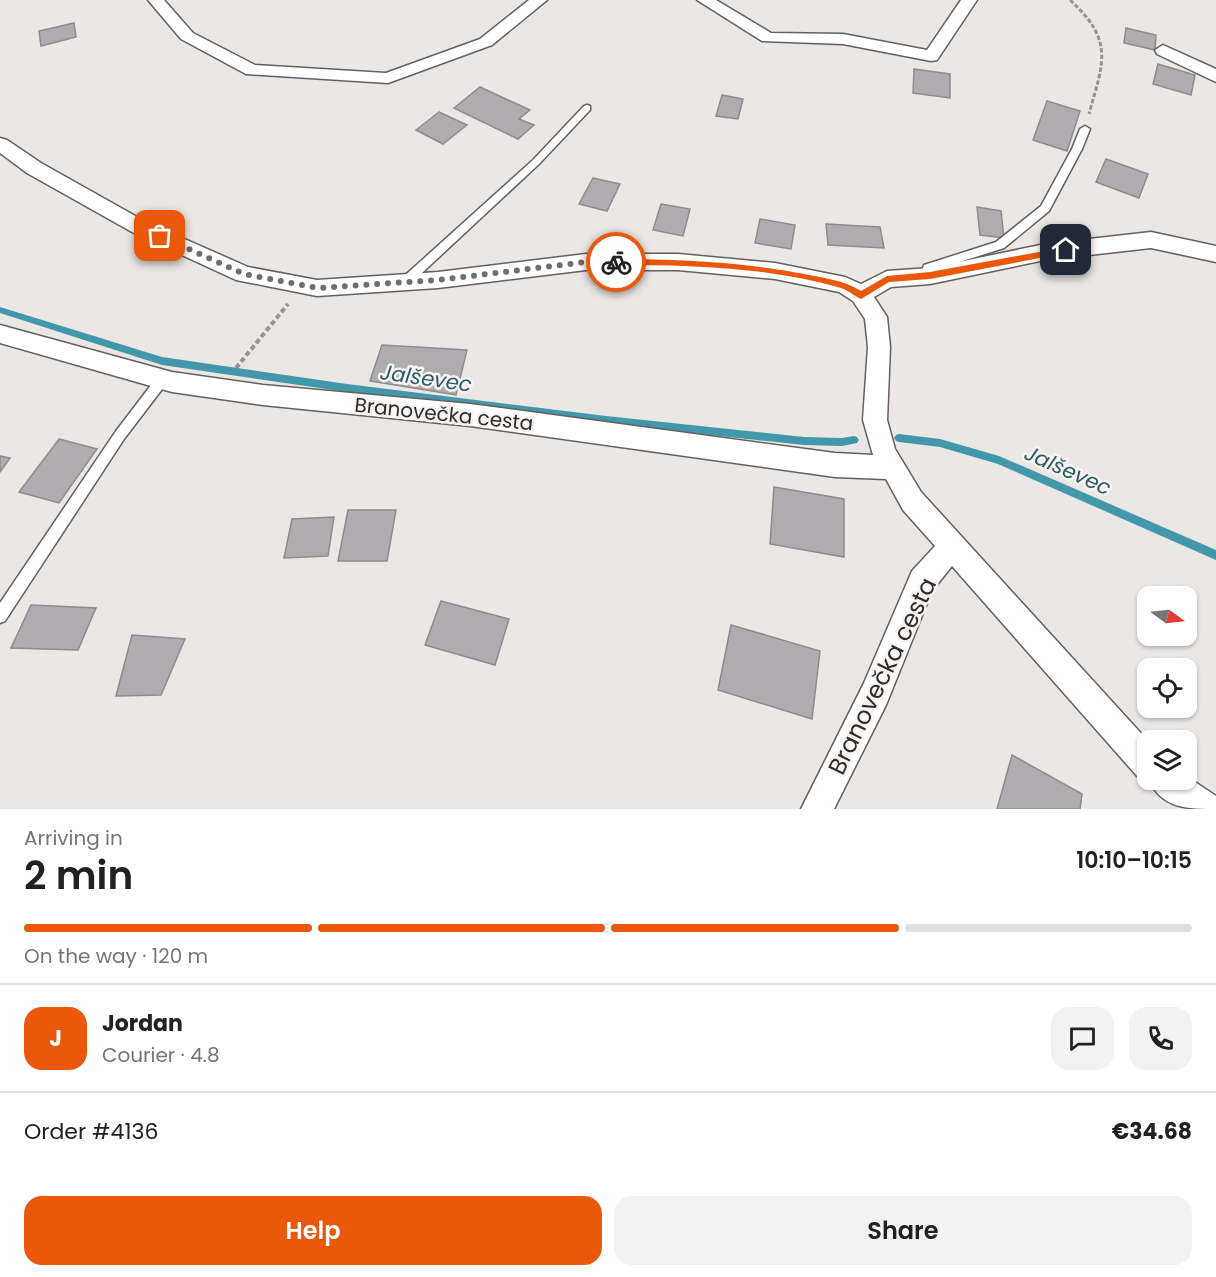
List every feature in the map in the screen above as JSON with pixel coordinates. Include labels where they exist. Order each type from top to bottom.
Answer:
[{"type":"street","points":[[156,0],[187,36],[252,70],[388,78],[486,42],[539,0]]},
{"type":"street","points":[[705,0],[768,38],[843,39],[931,56],[969,0]]},
{"type":"street","points":[[1163,50],[1216,76]]},
{"type":"street","points":[[0,144],[34,168],[140,227],[244,274],[304,286],[318,288],[405,282],[586,262],[678,262],[775,272],[845,285],[861,295],[876,317],[879,347],[875,420],[888,460],[912,501],[1137,753]]},
{"type":"street","points":[[861,295],[887,279],[930,276],[1045,252],[1150,240],[1216,254]]},
{"type":"street","name":"Branovečka cesta","points":[[0,334],[162,380],[263,395],[470,415],[835,465],[888,460]]},
{"type":"street","name":"Branovečka cesta","points":[[817,809],[875,694],[922,581],[952,546]]},
{"type":"street","points":[[1179,790],[1207,809]]},
{"type":"lane","points":[[405,282],[536,162],[587,108]]},
{"type":"lane","points":[[930,276],[928,268],[1000,245],[1045,208],[1077,149],[1085,129]]},
{"type":"lane","points":[[0,616],[120,435],[162,380]]},
{"type":"path","points":[[1070,0],[1081,9],[1094,31],[1102,52],[1103,66],[1085,129]]},
{"type":"path","points":[[239,364],[304,286]]},
{"type":"building","points":[[74,23],[76,37],[41,46],[39,31]]},
{"type":"building","points":[[1126,28],[1156,35],[1155,50],[1124,43]]},
{"type":"building","points":[[1158,64],[1195,75],[1191,95],[1153,84]]},
{"type":"building","points":[[914,69],[950,74],[950,98],[913,93]]},
{"type":"building","points":[[480,87],[530,110],[519,119],[534,125],[518,139],[454,108]]},
{"type":"building","points":[[722,95],[743,99],[738,119],[716,116]]},
{"type":"building","points":[[1047,101],[1080,111],[1067,151],[1033,140]]},
{"type":"building","points":[[439,112],[467,125],[443,144],[416,130]]},
{"type":"building","points":[[1106,159],[1148,174],[1139,198],[1096,182]]},
{"type":"building","points":[[593,178],[620,184],[607,211],[579,204]]},
{"type":"building","points":[[661,204],[690,209],[683,236],[653,230]]},
{"type":"building","points":[[977,207],[1001,211],[1004,238],[980,235]]},
{"type":"building","points":[[760,219],[795,225],[791,249],[755,243]]},
{"type":"building","points":[[826,224],[880,227],[884,248],[828,245]]},
{"type":"building","points":[[382,345],[467,350],[456,395],[370,381]]},
{"type":"building","points":[[59,439],[97,449],[59,503],[19,492]]},
{"type":"building","points":[[0,456],[10,458],[0,472]]},
{"type":"building","points":[[774,487],[844,499],[844,557],[770,544]]},
{"type":"building","points":[[348,510],[396,510],[387,561],[338,561]]},
{"type":"building","points":[[334,517],[328,556],[284,558],[292,519]]},
{"type":"building","points":[[441,601],[509,619],[495,665],[425,645]]},
{"type":"building","points":[[31,605],[96,608],[78,650],[11,648]]},
{"type":"building","points":[[731,625],[820,651],[812,719],[718,690]]},
{"type":"building","points":[[132,635],[185,639],[161,695],[116,696]]},
{"type":"building","points":[[1012,755],[1082,794],[1080,809],[997,809]]},
{"type":"waterway","name":"Jalševec","points":[[0,310],[162,361],[347,388],[606,420],[804,441],[854,440]]},
{"type":"waterway","name":"Jalševec","points":[[899,438],[940,443],[999,460],[1216,555]]},
{"type":"way so far","points":[[160,236],[244,274],[318,288],[438,280],[586,262],[616,262]]},
{"type":"route","points":[[616,262],[678,262],[775,272],[845,285],[861,295],[887,279],[930,276],[1045,252],[1066,250]]}]
